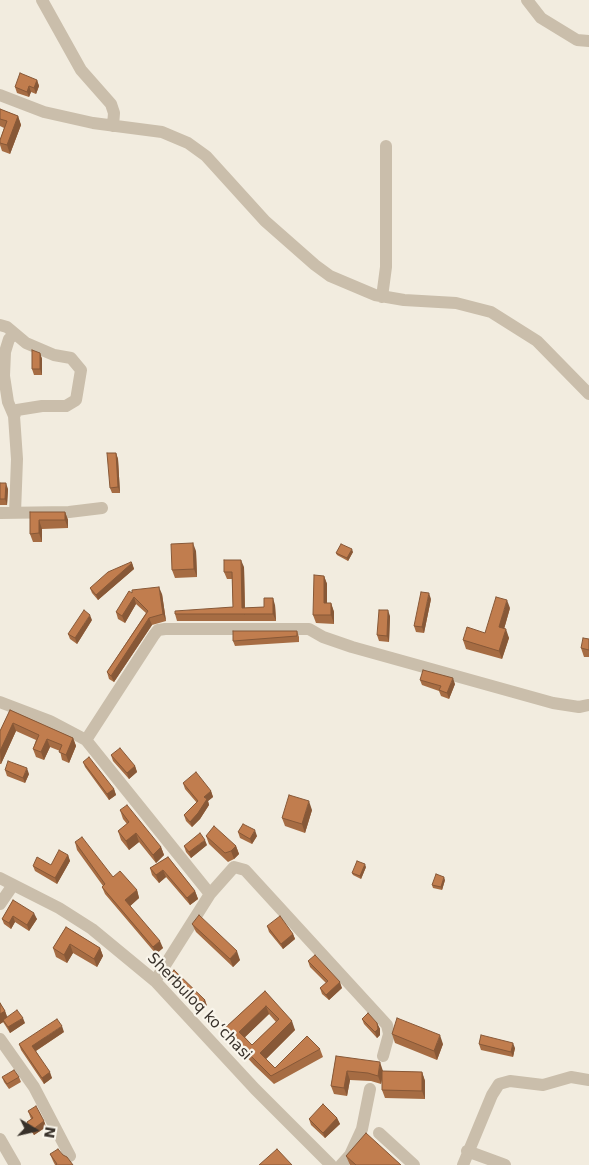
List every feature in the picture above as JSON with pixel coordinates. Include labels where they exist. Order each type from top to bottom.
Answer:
[{"type":"street","points":[[42,0],[81,70],[111,104],[114,113],[113,126]]},
{"type":"street","points":[[527,0],[541,18],[577,40],[589,40]]},
{"type":"street","points":[[0,95],[44,112],[113,126],[162,132],[199,149],[247,203],[314,265],[345,283],[382,297],[404,300],[445,301],[491,312],[538,342],[589,394]]},
{"type":"street","points":[[382,297],[386,267],[386,146]]},
{"type":"street","points":[[0,325],[7,327],[26,343],[54,355],[71,358],[82,370],[76,400],[66,406],[42,406],[16,410],[14,416]]},
{"type":"street","points":[[15,334],[9,340],[5,352],[4,376],[8,402],[14,416],[17,460],[15,513]]},
{"type":"street","points":[[0,513],[102,508]]},
{"type":"street","points":[[86,740],[154,635],[158,630],[165,629],[309,629],[352,647],[553,702],[579,707],[589,705]]},
{"type":"street","points":[[0,702],[50,721],[86,740],[210,894]]},
{"type":"street","points":[[155,981],[210,894],[234,867],[245,870],[386,1025],[389,1034],[383,1056]]},
{"type":"street","name":"Sherbuloq koʻchasi","points":[[0,878],[59,908],[92,929],[155,981],[255,1088],[331,1165]]},
{"type":"street","points":[[0,904],[13,885]]},
{"type":"street","points":[[0,1039],[34,1087],[70,1156]]},
{"type":"street","points":[[463,1165],[467,1151],[492,1095],[500,1084],[510,1081],[543,1085],[570,1077],[589,1080]]},
{"type":"street","points":[[341,1165],[350,1155],[362,1129],[370,1089]]},
{"type":"street","points":[[379,1133],[414,1165]]},
{"type":"street","points":[[0,1139],[15,1165]]},
{"type":"street","points":[[467,1151],[505,1165]]},
{"type":"building","points":[[20,73],[37,80],[34,88],[29,86],[27,92],[15,87]]},
{"type":"building","points":[[0,109],[18,116],[7,145],[0,143],[7,121],[0,119]]},
{"type":"building","points":[[32,350],[40,353],[40,369],[32,369]]},
{"type":"building","points":[[107,453],[116,453],[118,487],[110,488]]},
{"type":"building","points":[[0,483],[6,483],[5,499],[0,499]]},
{"type":"building","points":[[30,512],[65,512],[65,520],[39,520],[39,533],[30,534]]},
{"type":"building","points":[[193,543],[194,569],[172,570],[171,544]]},
{"type":"building","points":[[341,544],[352,549],[347,558],[336,553]]},
{"type":"building","points":[[224,560],[241,560],[242,608],[264,607],[264,598],[273,598],[273,614],[175,614],[175,611],[233,607],[232,572],[224,572]]},
{"type":"building","points":[[131,562],[96,595],[90,588],[108,572]]},
{"type":"building","points":[[314,575],[324,576],[324,603],[331,603],[331,615],[313,615]]},
{"type":"building","points":[[159,587],[163,614],[149,618],[111,676],[107,672],[148,611],[134,597],[122,616],[116,612],[129,591],[132,593],[132,590]]},
{"type":"building","points":[[421,592],[429,593],[422,627],[414,626]]},
{"type":"building","points":[[496,597],[507,600],[499,627],[506,629],[499,651],[463,640],[467,627],[485,633]]},
{"type":"building","points":[[84,610],[90,615],[75,638],[68,634]]},
{"type":"building","points":[[379,610],[388,610],[387,636],[377,635]]},
{"type":"building","points":[[233,631],[297,631],[297,636],[233,641]]},
{"type":"building","points":[[583,638],[589,639],[589,650],[581,648]]},
{"type":"building","points":[[423,670],[453,678],[447,693],[439,690],[441,686],[420,680]]},
{"type":"building","points":[[10,710],[73,738],[66,755],[59,752],[62,745],[47,739],[41,752],[33,749],[39,735],[13,723],[0,751],[0,731]]},
{"type":"building","points":[[120,748],[135,766],[127,773],[111,755]]},
{"type":"building","points":[[89,757],[114,789],[107,794],[83,762]]},
{"type":"building","points":[[8,761],[27,768],[23,778],[5,770]]},
{"type":"building","points":[[196,772],[211,791],[204,797],[207,799],[190,822],[184,815],[198,801],[183,783]]},
{"type":"building","points":[[289,795],[309,801],[302,824],[282,818]]},
{"type":"building","points":[[127,805],[161,847],[153,855],[136,833],[126,841],[118,831],[129,822],[120,810]]},
{"type":"building","points":[[243,824],[255,830],[250,839],[238,832]]},
{"type":"building","points":[[214,826],[236,846],[231,851],[225,853],[206,836]]},
{"type":"building","points":[[200,833],[205,840],[189,852],[184,846]]},
{"type":"building","points":[[82,837],[113,877],[120,871],[137,890],[125,900],[160,941],[153,947],[102,887],[105,884],[75,842]]},
{"type":"building","points":[[59,850],[68,855],[55,878],[33,866],[37,857],[51,865]]},
{"type":"building","points":[[168,857],[195,891],[187,898],[163,870],[156,875],[150,868]]},
{"type":"building","points":[[357,861],[365,864],[360,876],[352,873]]},
{"type":"building","points":[[436,874],[444,877],[441,887],[432,885]]},
{"type":"building","points":[[13,900],[34,913],[27,925],[13,916],[9,923],[2,919]]},
{"type":"building","points":[[199,915],[237,951],[230,959],[192,924]]},
{"type":"building","points":[[280,916],[293,934],[281,944],[267,926]]},
{"type":"building","points":[[66,927],[100,948],[94,959],[70,944],[64,955],[53,948]]},
{"type":"building","points":[[315,955],[340,982],[326,995],[320,988],[328,981],[308,961]]},
{"type":"building","points":[[174,970],[205,1000],[199,1006],[168,977]]},
{"type":"building","points":[[265,991],[292,1021],[260,1053],[275,1068],[307,1036],[320,1049],[271,1076],[225,1028]],"holes":[[[266,1006],[279,1019],[252,1045],[239,1032]]]},
{"type":"building","points":[[0,1003],[5,1011],[0,1014]]},
{"type":"building","points":[[17,1010],[23,1018],[8,1027],[3,1020]]},
{"type":"building","points":[[368,1013],[377,1023],[378,1029],[375,1032],[362,1019]]},
{"type":"building","points":[[397,1018],[440,1035],[434,1051],[392,1034]]},
{"type":"building","points":[[57,1019],[62,1026],[32,1046],[50,1072],[42,1078],[19,1044]]},
{"type":"building","points":[[481,1035],[513,1043],[511,1052],[479,1044]]},
{"type":"building","points":[[336,1056],[380,1062],[378,1076],[347,1071],[344,1088],[331,1086]]},
{"type":"building","points":[[14,1070],[19,1077],[7,1084],[2,1077]]},
{"type":"building","points":[[382,1071],[422,1072],[422,1091],[382,1090]]},
{"type":"building","points":[[323,1104],[337,1118],[323,1133],[309,1119]]},
{"type":"building","points":[[36,1106],[44,1121],[32,1130],[27,1122],[33,1118],[28,1111]]},
{"type":"building","points":[[366,1133],[401,1165],[356,1165],[346,1156]]},
{"type":"building","points":[[58,1149],[73,1165],[56,1165],[50,1154]]},
{"type":"building","points":[[277,1149],[292,1165],[259,1165]]}]
